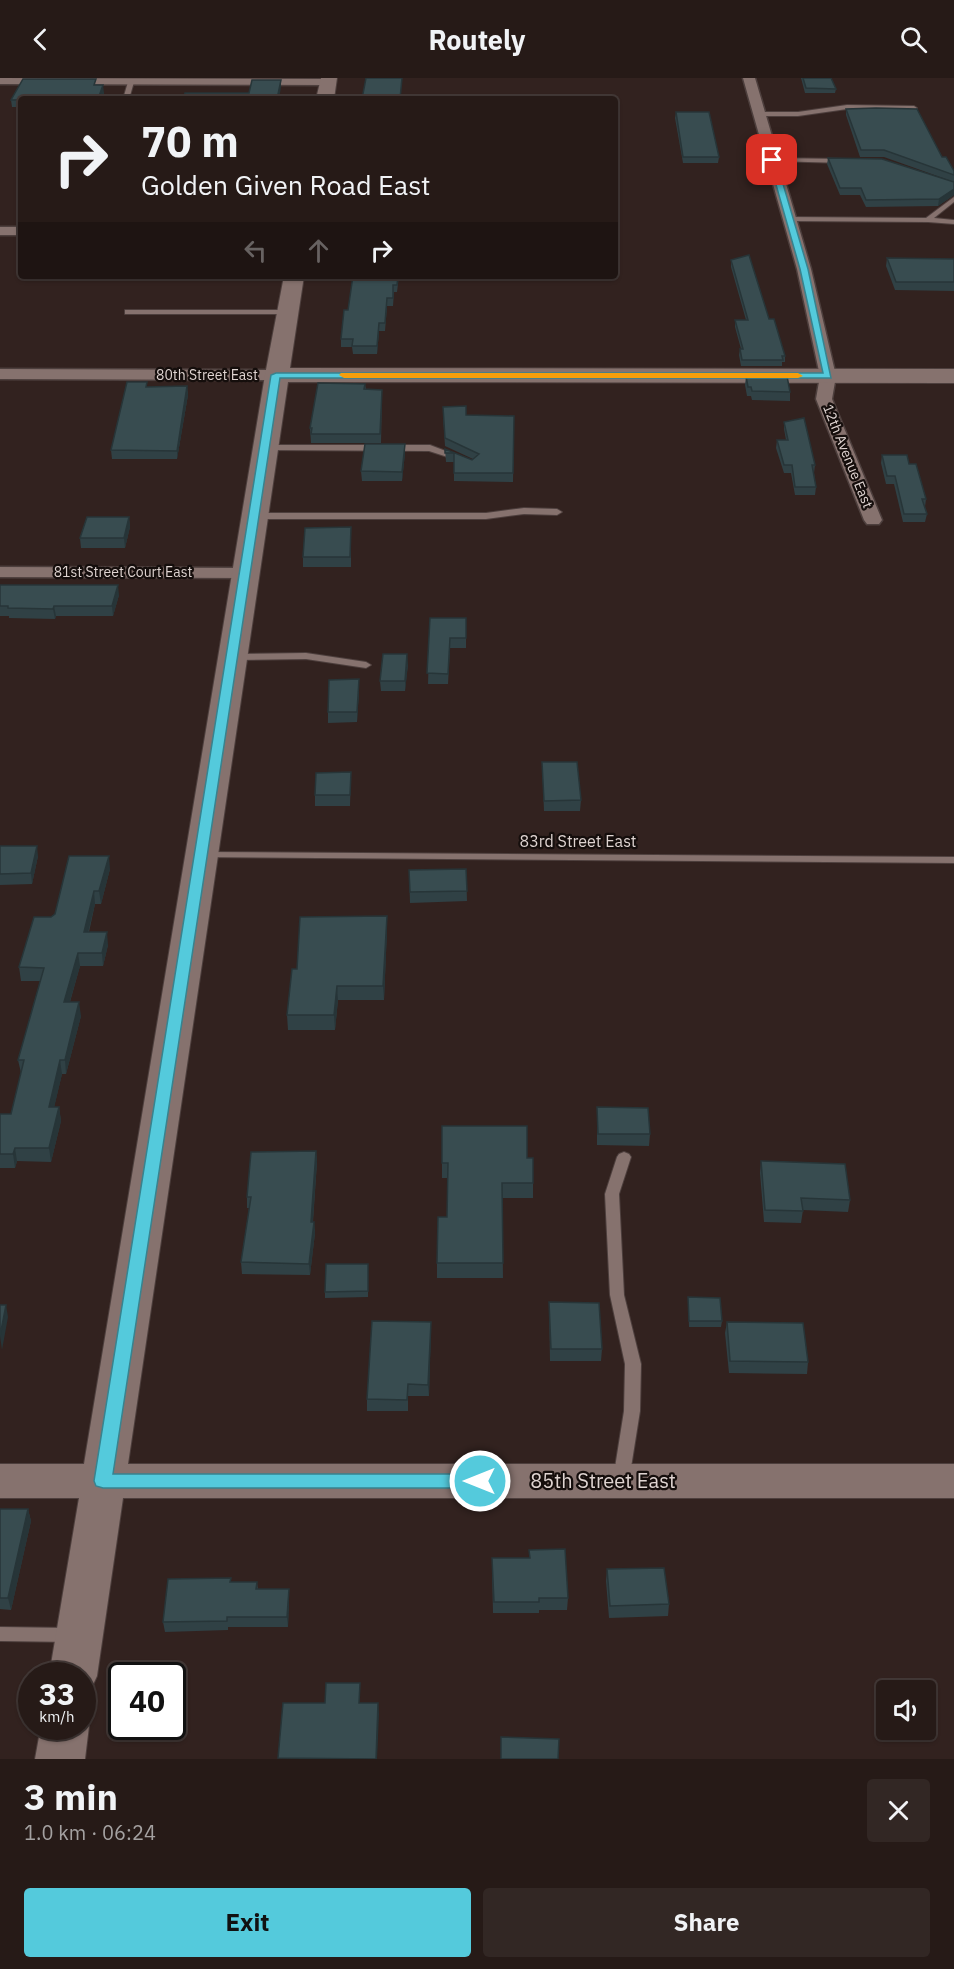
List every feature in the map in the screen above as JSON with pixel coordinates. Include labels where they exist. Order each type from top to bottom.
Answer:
[{"type":"street","name":"12th Avenue East","points":[[749,78],[804,269],[828,376],[824,399],[873,520]]},
{"type":"street","points":[[0,81],[199,80],[327,86]]},
{"type":"street","points":[[0,231],[18,231]]},
{"type":"street","points":[[76,1655],[276,375],[294,279]]},
{"type":"street","name":"80th Street East","points":[[0,374],[954,376]]},
{"type":"street","name":"81st Street Court East","points":[[0,572],[245,573]]},
{"type":"street","name":"85th Street East","points":[[0,1480],[954,1480]]},
{"type":"street","points":[[60,1759],[63,1740]]},
{"type":"lane","points":[[127,96],[131,82]]},
{"type":"lane","points":[[759,114],[798,114],[847,107],[914,108]]},
{"type":"lane","points":[[772,160],[859,161]]},
{"type":"lane","points":[[928,220],[954,199]]},
{"type":"lane","points":[[789,219],[954,222]]},
{"type":"lane","points":[[128,312],[288,312]]},
{"type":"lane","points":[[265,448],[430,448],[473,463]]},
{"type":"lane","points":[[254,516],[486,516],[524,511],[557,512]]},
{"type":"lane","points":[[232,657],[306,656],[366,665]]},
{"type":"lane","name":"83rd Street East","points":[[201,855],[954,860]]},
{"type":"lane","points":[[621,1481],[632,1411],[633,1364],[617,1295],[612,1194],[624,1157]]},
{"type":"lane","points":[[0,1634],[76,1655]]},
{"type":"building","points":[[366,78],[402,78],[400,96],[363,96]]},
{"type":"building","points":[[803,78],[831,78],[836,89],[806,88]]},
{"type":"building","points":[[23,79],[96,79],[94,85],[103,85],[99,96],[18,96],[18,100],[11,100]]},
{"type":"building","points":[[252,80],[281,80],[278,96],[184,96],[185,93],[249,93]]},
{"type":"building","points":[[846,109],[917,109],[942,157],[946,157],[954,171],[954,175],[884,150],[861,150]]},
{"type":"building","points":[[676,112],[709,112],[719,157],[683,157]]},
{"type":"building","points":[[828,158],[882,159],[954,182],[954,189],[939,199],[866,200],[861,188],[840,188]]},
{"type":"building","points":[[749,255],[769,319],[774,319],[785,356],[782,356],[783,360],[742,360],[740,349],[743,349],[735,320],[748,320],[731,260]]},
{"type":"building","points":[[887,258],[954,259],[954,282],[896,282]]},
{"type":"building","points":[[353,279],[398,279],[397,285],[393,285],[393,298],[387,298],[385,323],[379,323],[377,346],[352,346],[353,339],[341,339],[344,310],[348,310]]},
{"type":"building","points":[[746,376],[787,376],[790,392],[752,391],[751,387],[748,387]]},
{"type":"building","points":[[127,382],[147,382],[146,387],[187,386],[177,451],[111,450]]},
{"type":"building","points":[[318,383],[365,384],[364,389],[382,390],[380,434],[311,434],[312,428],[310,428]]},
{"type":"building","points":[[466,406],[466,415],[514,416],[513,473],[454,473],[454,453],[445,453],[445,449],[472,460],[479,454],[445,438],[443,407]]},
{"type":"building","points":[[804,418],[815,465],[812,465],[816,487],[795,487],[792,465],[784,465],[777,440],[788,440],[784,422]]},
{"type":"building","points":[[365,444],[405,444],[402,472],[361,471]]},
{"type":"building","points":[[882,455],[907,455],[909,464],[916,464],[926,499],[922,499],[927,514],[904,514],[895,476],[887,476]]},
{"type":"building","points":[[87,517],[129,517],[124,538],[80,538]]},
{"type":"building","points":[[351,527],[350,557],[303,557],[305,528]]},
{"type":"building","points":[[0,585],[118,585],[112,606],[54,606],[53,609],[0,606]]},
{"type":"building","points":[[430,618],[466,618],[466,638],[450,638],[448,674],[427,673]]},
{"type":"building","points":[[383,654],[407,654],[405,681],[380,681]]},
{"type":"building","points":[[359,679],[357,712],[328,712],[329,680]]},
{"type":"building","points":[[542,762],[577,762],[581,800],[544,801]]},
{"type":"building","points":[[351,772],[350,795],[315,795],[316,773]]},
{"type":"building","points":[[0,846],[37,846],[31,873],[0,874]]},
{"type":"building","points":[[69,856],[109,856],[99,891],[94,891],[84,932],[107,932],[102,953],[78,953],[64,1002],[79,1002],[65,1060],[60,1060],[49,1107],[59,1107],[49,1148],[15,1148],[13,1154],[0,1154],[0,1114],[11,1114],[24,1060],[18,1060],[44,968],[19,967],[34,917],[51,917],[55,914]]},
{"type":"building","points":[[466,869],[467,891],[410,892],[409,870]]},
{"type":"building","points":[[387,916],[383,986],[337,986],[334,1015],[287,1015],[292,969],[297,969],[300,917]]},
{"type":"building","points":[[597,1107],[648,1108],[650,1134],[598,1134]]},
{"type":"building","points":[[442,1126],[527,1126],[527,1158],[533,1158],[533,1183],[502,1183],[503,1263],[437,1263],[438,1217],[447,1217],[448,1163],[442,1163]]},
{"type":"building","points":[[316,1151],[311,1222],[314,1222],[309,1264],[241,1262],[251,1197],[247,1197],[251,1152]]},
{"type":"building","points":[[761,1161],[845,1164],[850,1200],[801,1198],[803,1211],[765,1210]]},
{"type":"building","points":[[326,1264],[368,1264],[368,1291],[325,1292]]},
{"type":"building","points":[[688,1297],[720,1298],[722,1321],[689,1321]]},
{"type":"building","points":[[549,1302],[599,1303],[602,1349],[551,1349]]},
{"type":"building","points":[[0,1305],[6,1305],[0,1336]]},
{"type":"building","points":[[372,1321],[431,1322],[428,1385],[408,1384],[407,1400],[367,1399]]},
{"type":"building","points":[[727,1322],[803,1323],[808,1362],[730,1361]]},
{"type":"building","points":[[0,1509],[28,1509],[8,1598],[0,1598]]},
{"type":"building","points":[[565,1549],[568,1598],[539,1598],[539,1602],[494,1602],[492,1558],[530,1558],[529,1550]]},
{"type":"building","points":[[664,1568],[669,1604],[610,1606],[607,1569]]},
{"type":"building","points":[[231,1578],[230,1582],[257,1582],[256,1589],[289,1589],[287,1617],[227,1617],[227,1621],[163,1622],[168,1579]]},
{"type":"building","points":[[326,1683],[360,1683],[359,1703],[378,1703],[376,1759],[278,1758],[283,1703],[325,1703]]},
{"type":"building","points":[[501,1737],[559,1739],[558,1759],[501,1759]]},
{"type":"slow traffic","points":[[344,375],[798,376]]},
{"type":"route","points":[[480,1481],[103,1481],[276,375],[828,376],[804,269],[772,160]]}]
